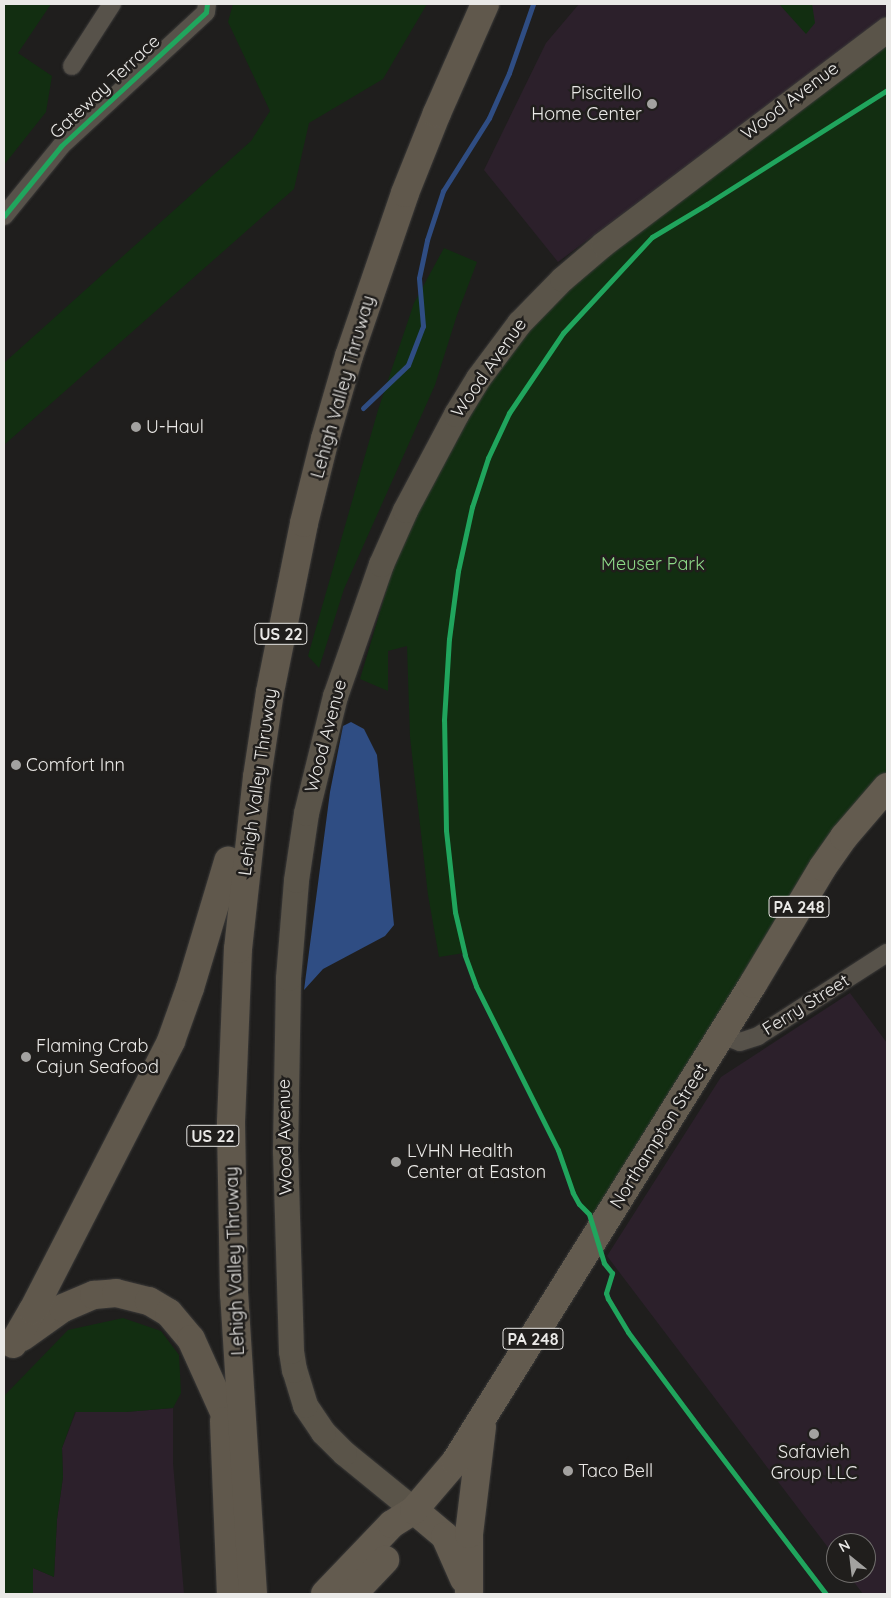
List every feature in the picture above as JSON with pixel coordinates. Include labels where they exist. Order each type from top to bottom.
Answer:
[{"type":"highway","name":"Lehigh Valley Thruway","points":[[231,1594],[224,1412],[216,1273],[213,1126],[220,962],[228,861],[243,748],[268,606],[309,434],[336,340],[368,245],[420,106],[465,4]]},
{"type":"highway","name":"Lehigh Valley Thruway","points":[[253,1594],[234,1295],[231,1122],[238,949],[257,777],[270,692],[302,532],[325,439],[349,356],[405,193],[437,113],[485,4]]},
{"type":"highway","points":[[8,1349],[69,1241],[171,1042],[190,988],[228,861]]},
{"type":"highway","points":[[8,1349],[52,1314],[83,1298],[110,1294],[137,1298],[160,1307],[184,1329],[197,1348],[224,1412]]},
{"type":"main road","name":"Wood Avenue","points":[[469,1593],[445,1536],[344,1453],[323,1432],[306,1405],[294,1370],[291,1351],[285,1151],[288,978],[296,880],[306,813],[335,696],[381,564],[405,510],[460,406],[483,371],[519,323],[562,279],[603,244],[887,28]]},
{"type":"main road","name":"Northampton Street","points":[[325,1594],[392,1524],[414,1510],[455,1462],[484,1419],[722,1035],[832,852],[887,787]]},
{"type":"main road","points":[[469,1593],[469,1534],[484,1419]]},
{"type":"main road","name":"Northampton Street","points":[[353,1594],[406,1536],[414,1510]]},
{"type":"street","points":[[72,66],[112,4]]},
{"type":"street","name":"Gateway Terrace","points":[[4,216],[61,146],[206,12],[207,4]]},
{"type":"street","name":"Ferry Street","points":[[722,1035],[740,1042],[758,1036],[887,953]]},
{"type":"shaded area","points":[[579,4],[887,4],[887,15],[558,262],[484,170],[546,43]]},
{"type":"shaded area","points":[[850,993],[887,1043],[887,1594],[863,1594],[855,1583],[876,1583],[876,1533],[826,1533],[826,1545],[607,1256],[721,1077]]},
{"type":"shaded area","points":[[173,1408],[173,1463],[184,1594],[33,1594],[33,1568],[54,1577],[57,1519],[63,1477],[62,1448],[76,1412],[125,1412]]},
{"type":"green space","points":[[4,4],[51,4],[18,53],[52,76],[46,112],[4,165]]},
{"type":"green space","points":[[233,4],[427,4],[383,79],[309,123],[294,189],[4,445],[4,363],[251,141],[270,111],[228,22]]},
{"type":"green space","points":[[779,4],[812,4],[815,23],[806,34]]},
{"type":"green space","name":"Meuser Park","points":[[887,43],[887,787],[596,1236],[589,1214],[576,1192],[476,986],[464,953],[439,957],[428,895],[410,737],[407,646],[388,651],[388,691],[360,679],[390,578],[412,521],[473,403],[525,331],[586,271]]},
{"type":"green space","points":[[444,248],[477,262],[457,315],[435,385],[344,589],[319,668],[308,656],[378,410],[414,303]]},
{"type":"green space","points":[[123,1318],[161,1331],[179,1355],[181,1393],[173,1408],[126,1412],[75,1412],[62,1448],[63,1477],[57,1519],[54,1577],[33,1568],[33,1594],[4,1594],[4,1396],[68,1330]]},
{"type":"water","points":[[351,722],[364,729],[377,755],[394,925],[385,936],[323,969],[304,990],[330,792],[343,726]]},
{"type":"waterway","points":[[363,408],[408,365],[423,326],[419,278],[427,240],[443,191],[489,118],[509,73],[533,4]]},
{"type":"cycle path","points":[[4,216],[61,146],[206,12],[207,4]]},
{"type":"cycle path","points":[[826,1594],[628,1332],[608,1299],[606,1293],[612,1273],[604,1263],[589,1214],[579,1204],[573,1193],[558,1150],[476,986],[465,955],[455,912],[446,830],[444,720],[449,639],[458,571],[472,507],[488,458],[509,413],[563,333],[652,237],[887,90]]},
{"type":"place","name":"Piscitello Home Center","points":[[652,104]]},
{"type":"place","name":"U-Haul","points":[[136,427]]},
{"type":"place","name":"Comfort Inn","points":[[16,765]]},
{"type":"place","name":"Flaming Crab Cajun Seafood","points":[[26,1057]]},
{"type":"place","name":"LVHN Health Center at Easton","points":[[396,1162]]},
{"type":"place","name":"Safavieh Group LLC","points":[[814,1434]]},
{"type":"place","name":"Taco Bell","points":[[568,1471]]}]
